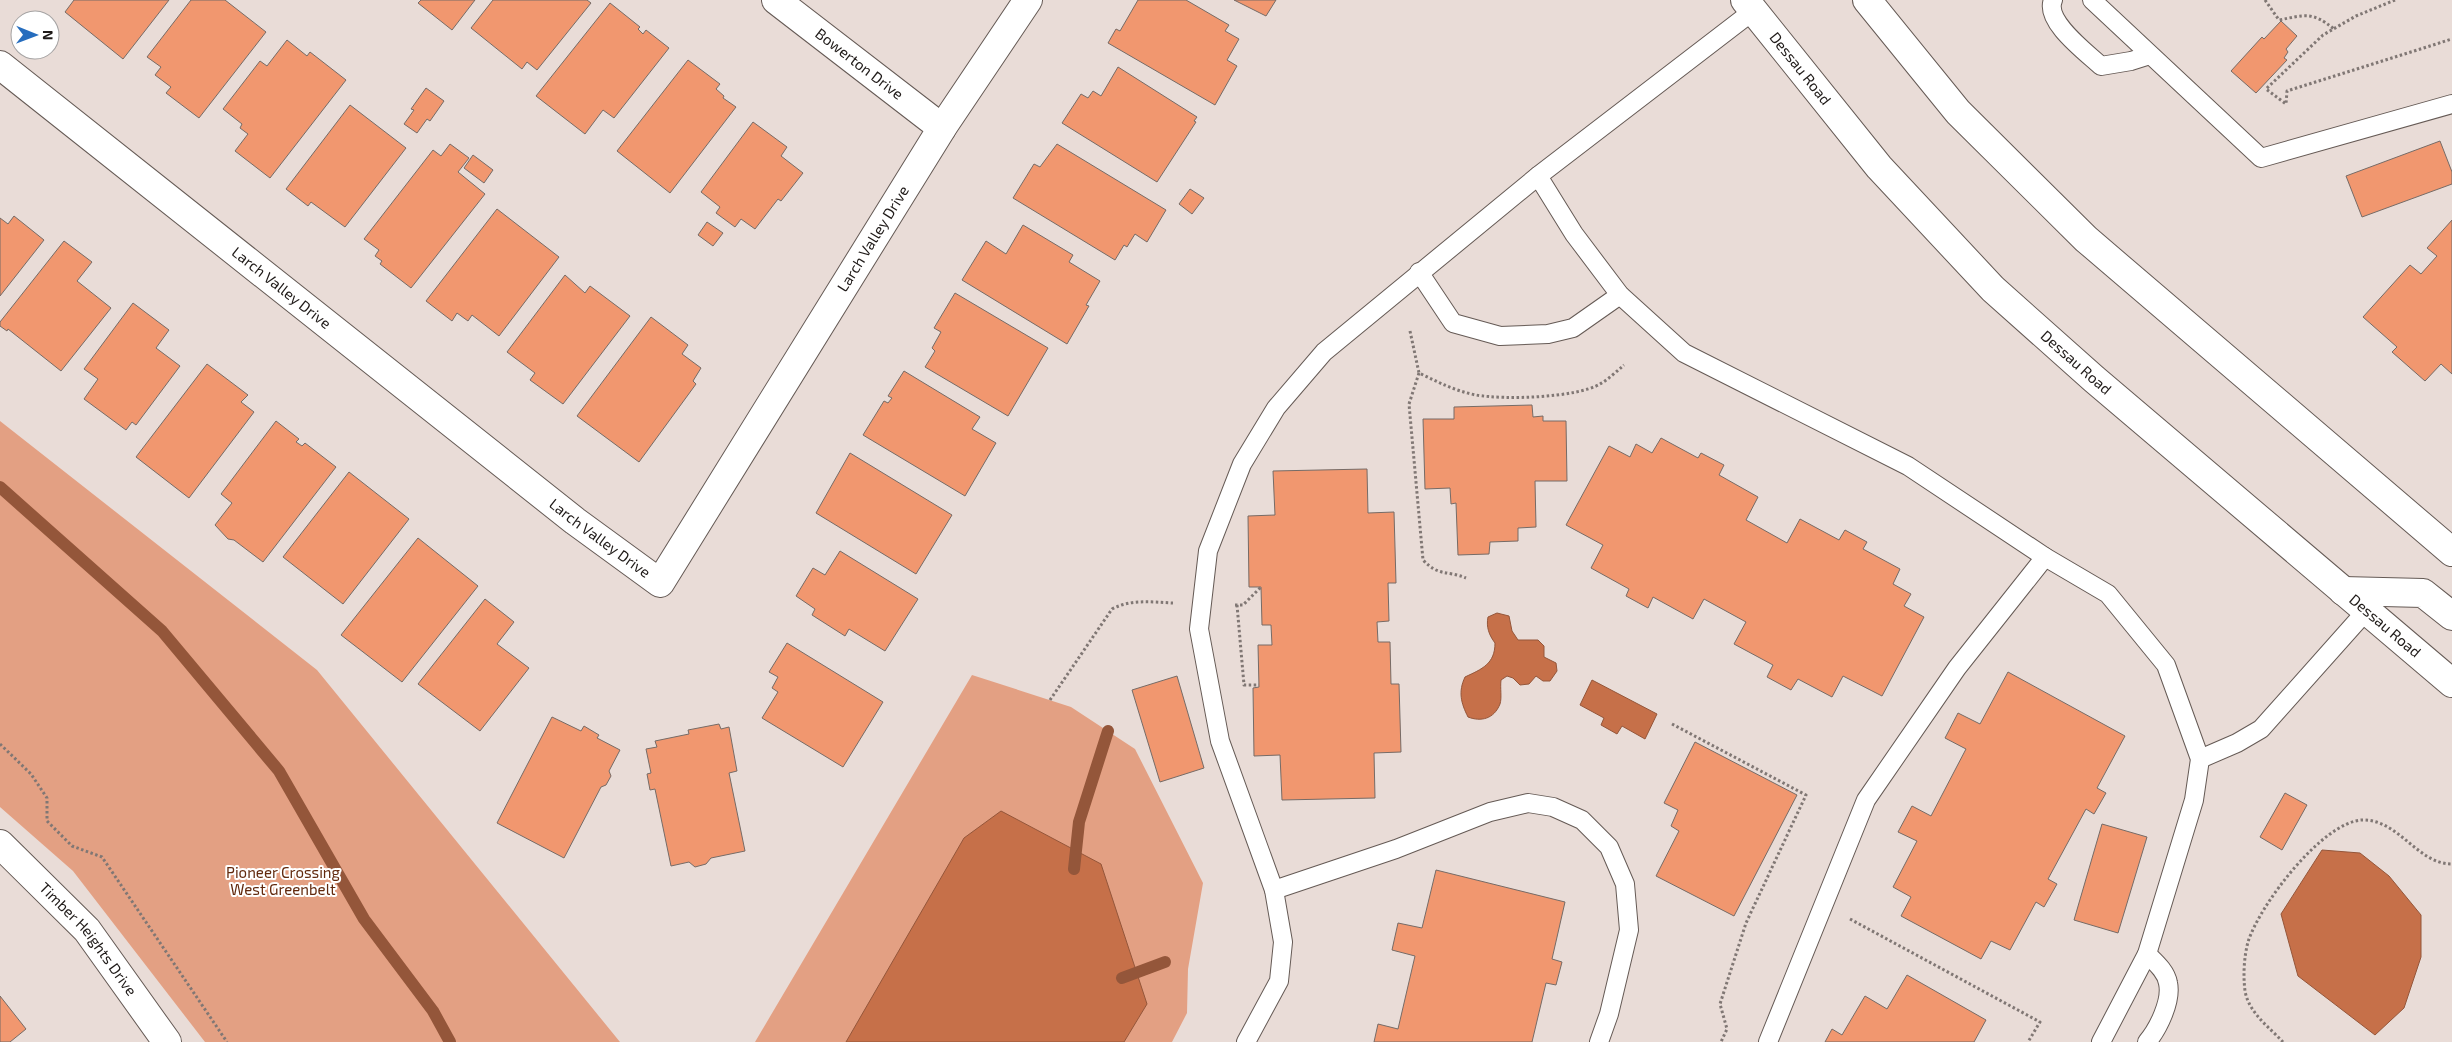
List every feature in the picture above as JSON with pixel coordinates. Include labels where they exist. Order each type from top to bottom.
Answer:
[{"type":"street","name":"Bowerton Drive","points":[[776,0],[942,128]]},
{"type":"street","name":"Larch Valley Drive","points":[[0,65],[575,521],[660,583],[942,128],[1028,0]]},
{"type":"street","points":[[1867,0],[1958,112],[2086,239],[2452,552]]},
{"type":"street","name":"Dessau Road","points":[[1755,4],[1879,167],[1993,289],[2102,386],[2452,683]]},
{"type":"street","points":[[2343,591],[2423,593],[2452,616]]},
{"type":"street","name":"Timber Heights Drive","points":[[0,844],[87,930],[167,1042]]},
{"type":"lane","points":[[2052,0],[2050,5],[2055,22],[2100,66],[2131,61],[2150,55]]},
{"type":"lane","points":[[2092,0],[2261,158],[2452,104]]},
{"type":"lane","points":[[1246,1042],[1279,980],[1283,942],[1274,890],[1220,741],[1199,629],[1208,551],[1242,464],[1276,408],[1324,352],[1419,272],[1755,4]]},
{"type":"lane","points":[[1538,176],[1574,234],[1620,295],[1684,353],[1908,466],[2045,556],[2108,594],[2166,665],[2200,759],[2194,800],[2147,954],[2101,1042]]},
{"type":"lane","points":[[1419,272],[1453,322],[1500,336],[1548,334],[1573,328],[1620,295]]},
{"type":"lane","points":[[1768,1042],[1866,800],[1957,668],[2045,556]]},
{"type":"lane","points":[[2200,759],[2237,743],[2261,729],[2367,610]]},
{"type":"lane","points":[[1274,890],[1396,849],[1490,812],[1528,803],[1553,807],[1582,820],[1609,846],[1625,884],[1629,930],[1609,1014],[1599,1042]]},
{"type":"lane","points":[[2147,954],[2163,971],[2168,983],[2167,1001],[2158,1026],[2147,1042]]},
{"type":"path","points":[[2266,0],[2279,20],[2306,15],[2321,18],[2334,29]]},
{"type":"path","points":[[2395,0],[2356,16],[2323,36],[2266,89],[2286,104],[2287,91],[2452,38]]},
{"type":"path","points":[[1410,331],[1419,373],[1409,404],[1423,560],[1432,570],[1455,573],[1466,578]]},
{"type":"path","points":[[1419,373],[1450,388],[1477,395],[1549,395],[1576,393],[1600,384],[1624,365]]},
{"type":"path","points":[[1227,606],[1243,605],[1260,586]]},
{"type":"path","points":[[1050,700],[1112,609],[1122,603],[1138,601],[1181,603]]},
{"type":"path","points":[[1237,605],[1244,685],[1259,685]]},
{"type":"path","points":[[1672,724],[1806,795],[1746,923],[1720,1004],[1727,1028],[1721,1042]]},
{"type":"path","points":[[0,744],[31,774],[47,798],[47,821],[72,846],[102,857],[227,1042]]},
{"type":"path","points":[[2283,1042],[2254,1013],[2246,993],[2244,966],[2248,941],[2269,902],[2305,855],[2342,826],[2361,820],[2380,823],[2400,834],[2419,850],[2443,864],[2452,864]]},
{"type":"path","points":[[1847,918],[2040,1022],[2028,1042]]},
{"type":"green space","name":"Pioneer Crossing West Greenbelt","points":[[0,421],[317,670],[620,1042],[205,1042],[73,871],[0,807]]},
{"type":"green space","points":[[972,675],[1071,707],[1135,749],[1203,883],[1188,969],[1187,1013],[1172,1042],[755,1042]]},
{"type":"shaded area","points":[[1497,613],[1509,616],[1512,631],[1518,640],[1538,640],[1544,646],[1544,657],[1556,663],[1557,671],[1550,681],[1543,681],[1536,676],[1529,684],[1520,685],[1513,678],[1507,676],[1501,680],[1501,702],[1494,713],[1482,719],[1468,717],[1461,697],[1465,677],[1486,665],[1493,656],[1495,643],[1488,631],[1487,621],[1488,617]]},
{"type":"shaded area","points":[[1592,680],[1657,714],[1645,739],[1622,726],[1617,734],[1601,725],[1604,718],[1580,705]]},
{"type":"shaded area","points":[[1001,811],[1101,864],[1147,1004],[1124,1042],[846,1042],[964,838]]},
{"type":"shaded area","points":[[2322,850],[2360,853],[2389,876],[2421,915],[2421,957],[2404,1008],[2375,1035],[2298,976],[2281,914]]},
{"type":"building","points":[[74,0],[169,0],[123,59],[65,12]]},
{"type":"building","points":[[191,0],[225,0],[266,32],[199,118],[166,93],[171,87],[155,75],[161,67],[147,57]]},
{"type":"building","points":[[421,0],[475,0],[452,30],[418,3]]},
{"type":"building","points":[[493,0],[587,0],[591,3],[537,70],[527,62],[522,69],[471,28]]},
{"type":"building","points":[[1138,0],[1186,0],[1229,25],[1225,31],[1239,39],[1227,60],[1237,66],[1215,105],[1108,43],[1116,29],[1120,31]]},
{"type":"building","points":[[1234,0],[1276,0],[1266,16]]},
{"type":"building","points":[[610,3],[640,27],[638,29],[643,34],[646,30],[669,48],[614,118],[603,110],[585,134],[536,96]]},
{"type":"building","points":[[2281,21],[2297,36],[2286,49],[2288,52],[2284,58],[2287,60],[2256,93],[2231,71],[2262,37],[2264,39]]},
{"type":"building","points":[[287,40],[307,56],[310,52],[346,80],[270,178],[235,151],[248,134],[240,128],[242,124],[223,109],[260,61],[267,66]]},
{"type":"building","points":[[688,60],[720,84],[716,89],[724,96],[723,98],[736,107],[670,193],[617,151]]},
{"type":"building","points":[[1118,67],[1197,117],[1194,121],[1196,122],[1157,182],[1062,123],[1081,94],[1088,98],[1093,91],[1101,96]]},
{"type":"building","points":[[426,88],[444,101],[430,121],[427,119],[417,133],[404,124],[414,110],[411,109]]},
{"type":"building","points":[[350,105],[406,148],[345,227],[311,202],[308,206],[286,189]]},
{"type":"building","points":[[753,122],[787,147],[781,156],[803,173],[781,201],[778,199],[755,229],[741,219],[735,227],[716,213],[720,207],[701,192]]},
{"type":"building","points":[[2440,141],[2452,172],[2452,184],[2362,217],[2346,176]]},
{"type":"building","points":[[450,144],[469,158],[458,172],[485,194],[411,288],[380,264],[382,261],[375,256],[379,250],[364,239],[433,150],[441,156]]},
{"type":"building","points":[[1057,144],[1166,210],[1147,242],[1135,234],[1127,247],[1124,245],[1115,260],[1013,198],[1034,164],[1040,167]]},
{"type":"building","points":[[473,155],[493,170],[484,183],[464,168]]},
{"type":"building","points":[[1190,189],[1204,198],[1192,214],[1179,204]]},
{"type":"building","points":[[497,209],[559,257],[499,336],[472,315],[468,321],[457,313],[452,321],[426,301]]},
{"type":"building","points":[[14,216],[44,240],[0,296],[0,218],[8,224]]},
{"type":"building","points":[[2452,220],[2452,374],[2441,364],[2425,381],[2392,352],[2397,347],[2363,317],[2410,265],[2421,274],[2437,256],[2427,248]]},
{"type":"building","points":[[707,222],[723,233],[713,246],[698,235]]},
{"type":"building","points":[[1023,225],[1073,255],[1069,262],[1100,281],[1086,305],[1089,306],[1067,344],[962,280],[986,241],[1006,254]]},
{"type":"building","points":[[64,241],[92,262],[77,281],[111,308],[61,371],[8,329],[7,331],[0,326],[0,322]]},
{"type":"building","points":[[565,275],[585,293],[590,286],[630,316],[563,404],[530,380],[535,373],[507,352]]},
{"type":"building","points":[[955,293],[1048,348],[1008,416],[925,367],[935,351],[932,348],[941,332],[934,328]]},
{"type":"building","points":[[133,303],[169,330],[156,348],[180,366],[136,425],[132,422],[126,430],[84,399],[98,379],[84,369]]},
{"type":"building","points":[[651,317],[688,345],[682,354],[701,368],[693,381],[696,384],[639,462],[577,416]]},
{"type":"building","points":[[207,364],[248,395],[241,402],[254,412],[189,498],[136,457]]},
{"type":"building","points":[[904,371],[980,417],[972,429],[996,443],[965,496],[863,435],[884,401],[888,403],[892,398],[888,396]]},
{"type":"building","points":[[1532,405],[1533,417],[1543,416],[1543,421],[1566,421],[1567,481],[1535,481],[1536,527],[1518,528],[1518,541],[1490,542],[1489,554],[1458,555],[1456,503],[1451,504],[1450,488],[1425,489],[1423,419],[1454,419],[1454,407]]},
{"type":"building","points":[[276,421],[299,439],[296,442],[302,446],[305,443],[336,467],[263,562],[234,540],[228,539],[215,525],[232,503],[221,494]]},
{"type":"building","points":[[1661,438],[1698,458],[1701,453],[1724,465],[1719,475],[1758,497],[1746,520],[1787,543],[1800,519],[1839,540],[1845,530],[1867,542],[1863,549],[1900,569],[1893,584],[1911,594],[1904,606],[1924,617],[1882,696],[1843,676],[1832,697],[1798,679],[1791,690],[1767,677],[1773,665],[1734,644],[1746,622],[1704,599],[1693,619],[1653,597],[1648,608],[1626,596],[1629,589],[1591,568],[1603,545],[1566,525],[1609,446],[1630,457],[1636,444],[1652,453]]},
{"type":"building","points":[[850,453],[952,515],[916,574],[816,513]]},
{"type":"building","points":[[1367,469],[1368,513],[1394,512],[1396,583],[1388,583],[1389,621],[1377,622],[1378,642],[1390,642],[1391,684],[1399,684],[1401,752],[1374,753],[1375,798],[1282,800],[1280,755],[1254,756],[1253,688],[1259,687],[1258,645],[1272,645],[1271,625],[1262,625],[1261,587],[1249,587],[1248,516],[1275,515],[1273,471]]},
{"type":"building","points":[[349,472],[409,519],[343,604],[283,557]]},
{"type":"building","points":[[418,538],[478,586],[402,682],[341,635]]},
{"type":"building","points":[[840,551],[918,599],[885,651],[849,629],[845,636],[812,615],[815,609],[796,596],[813,568],[825,575]]},
{"type":"building","points":[[485,599],[514,622],[497,644],[529,668],[480,731],[418,684]]},
{"type":"building","points":[[787,643],[883,702],[843,767],[762,718],[778,692],[772,688],[778,677],[769,672]]},
{"type":"building","points":[[2008,672],[2125,736],[2097,788],[2106,793],[2094,814],[2086,809],[2048,879],[2057,884],[2044,907],[2036,902],[2010,950],[1991,941],[1981,959],[1901,916],[1911,897],[1893,887],[1917,841],[1898,832],[1912,806],[1931,816],[1966,749],[1945,738],[1958,713],[1980,724]]},
{"type":"building","points":[[1177,676],[1204,768],[1160,782],[1132,690]]},
{"type":"building","points":[[552,717],[581,731],[584,726],[599,735],[597,738],[620,750],[609,771],[611,776],[606,785],[601,787],[564,858],[497,823]]},
{"type":"building","points":[[719,724],[721,729],[729,727],[737,771],[729,773],[745,851],[711,858],[706,864],[695,867],[689,862],[671,866],[655,789],[650,790],[647,774],[651,773],[646,749],[657,747],[655,741],[689,734],[688,730]]},
{"type":"building","points":[[1695,742],[1797,795],[1734,916],[1656,876],[1679,831],[1671,826],[1678,810],[1664,803]]},
{"type":"building","points":[[2285,793],[2307,805],[2282,850],[2260,837]]},
{"type":"building","points":[[2102,824],[2147,837],[2118,933],[2074,920]]},
{"type":"building","points":[[1436,870],[1565,902],[1552,959],[1562,962],[1556,985],[1546,983],[1532,1042],[1374,1042],[1378,1024],[1398,1029],[1415,956],[1392,950],[1398,923],[1422,928]]},
{"type":"building","points":[[1907,975],[1986,1020],[1974,1042],[1825,1042],[1832,1029],[1842,1035],[1865,996],[1887,1009]]},
{"type":"building","points":[[0,996],[26,1029],[10,1042],[0,1042]]},
{"type":"waterway","points":[[0,487],[162,631],[279,771],[364,919],[433,1011],[450,1042]]},
{"type":"waterway","points":[[1074,869],[1079,822],[1108,731]]},
{"type":"waterway","points":[[1122,978],[1165,962]]}]
